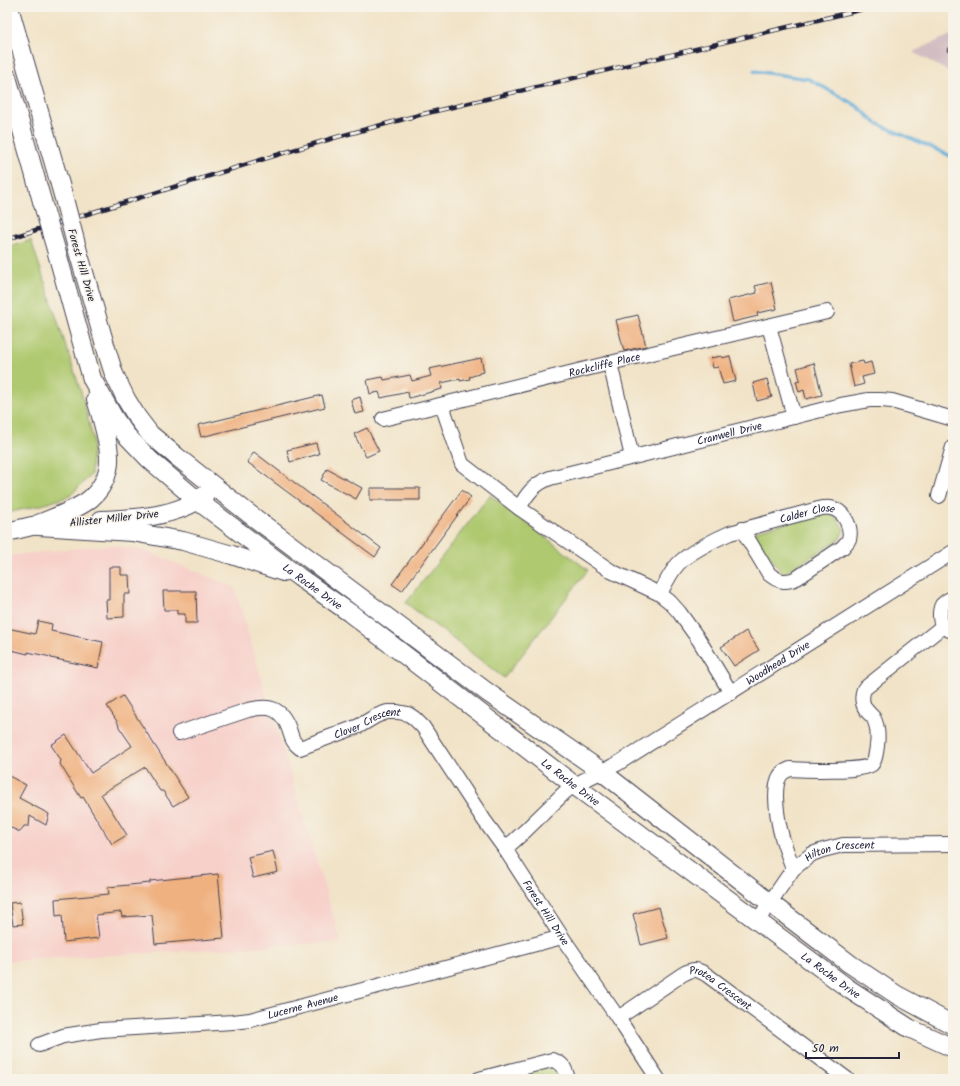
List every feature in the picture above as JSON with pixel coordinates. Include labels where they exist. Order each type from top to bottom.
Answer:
[{"type":"street","name":"Forest Hill Drive","points":[[9,7],[114,374],[126,399],[150,434],[215,487]]},
{"type":"street","name":"Forest Hill Drive","points":[[7,77],[92,379],[126,436],[150,460],[198,501]]},
{"type":"street","name":"Rockcliffe Place","points":[[383,419],[610,363],[827,312]]},
{"type":"street","points":[[769,326],[794,417]]},
{"type":"street","points":[[610,363],[632,457]]},
{"type":"street","points":[[36,526],[87,502],[100,487],[106,477],[109,466],[108,446],[92,379]]},
{"type":"street","name":"Cranwell Drive","points":[[519,508],[526,494],[542,480],[841,405],[869,400],[892,401],[953,419]]},
{"type":"street","points":[[442,405],[462,464],[519,508],[611,571],[660,594],[670,602],[679,612],[698,640],[731,693]]},
{"type":"street","points":[[939,496],[953,446]]},
{"type":"street","name":"Allister Miller Drive","points":[[7,532],[36,526],[120,519],[170,512],[198,501],[215,487]]},
{"type":"street","name":"La Roche Drive","points":[[215,487],[487,692],[601,771],[850,964],[897,995],[953,1025]]},
{"type":"street","name":"La Roche Drive","points":[[198,501],[299,577],[350,613],[574,785],[758,920],[849,989],[910,1028],[953,1048]]},
{"type":"street","name":"Calder Close","points":[[660,594],[672,571],[680,562],[717,538],[742,529],[828,507],[834,508],[844,516],[849,528],[850,538],[843,547],[804,573],[791,581],[784,581],[776,579],[770,574],[742,529]]},
{"type":"street","points":[[36,526],[132,532],[182,541],[232,555],[299,577]]},
{"type":"street","name":"Woodhead Drive","points":[[601,771],[617,764],[952,554]]},
{"type":"street","points":[[793,869],[782,836],[777,810],[776,787],[780,774],[790,769],[857,769],[870,766],[873,763],[876,756],[877,729],[874,718],[867,712],[863,704],[864,689],[948,628],[940,617],[940,610],[945,602],[953,598]]},
{"type":"street","name":"Clover Crescent","points":[[179,733],[257,708],[270,708],[279,712],[286,721],[294,743],[300,748],[359,726],[376,716],[387,712],[408,714],[423,727],[484,820],[505,848]]},
{"type":"street","points":[[505,848],[525,831],[565,792],[574,785],[601,771]]},
{"type":"street","name":"Hilton Crescent","points":[[758,920],[793,869],[812,854],[843,845],[953,844]]},
{"type":"street","name":"Forest Hill Drive","points":[[505,848],[562,937],[618,1018],[654,1078]]},
{"type":"street","name":"Lucerne Avenue","points":[[39,1045],[63,1036],[101,1030],[250,1020],[562,937]]},
{"type":"street","name":"Protea Crescent","points":[[618,1018],[683,974],[697,970],[708,975],[847,1079]]},
{"type":"street","points":[[479,1079],[552,1060],[562,1064],[568,1079]]},
{"type":"shaded area","points":[[953,34],[953,74],[913,52]]},
{"type":"shaded area","points":[[108,545],[146,551],[234,587],[341,942],[7,961],[7,556]]},
{"type":"green space","points":[[31,240],[82,395],[93,439],[91,475],[70,496],[42,505],[7,513],[7,248]]},
{"type":"green space","points":[[490,495],[588,570],[504,678],[406,603]]},
{"type":"green space","points":[[832,511],[844,529],[840,539],[783,574],[752,532]]},
{"type":"green space","points":[[552,1064],[561,1079],[488,1079]]},
{"type":"building","points":[[771,282],[777,309],[757,313],[758,316],[733,322],[728,300],[757,293],[755,286]]},
{"type":"building","points":[[638,315],[646,346],[624,351],[616,320]]},
{"type":"building","points":[[722,356],[722,358],[730,356],[736,381],[723,384],[718,367],[713,368],[711,358]]},
{"type":"building","points":[[481,358],[484,372],[469,377],[470,379],[460,381],[460,379],[441,383],[442,389],[409,398],[408,392],[381,398],[379,392],[370,394],[367,380],[383,377],[384,380],[410,375],[412,381],[431,376],[429,369]]},
{"type":"building","points":[[863,361],[864,364],[871,362],[874,374],[862,377],[864,384],[854,387],[849,364]]},
{"type":"building","points":[[814,363],[822,395],[806,399],[804,390],[799,392],[796,381],[800,380],[797,368]]},
{"type":"building","points":[[767,379],[772,397],[757,401],[753,383]]},
{"type":"building","points":[[322,395],[325,407],[201,437],[198,425]]},
{"type":"building","points":[[360,397],[364,412],[355,414],[351,400]]},
{"type":"building","points":[[367,428],[379,451],[366,457],[354,434]]},
{"type":"building","points":[[316,443],[319,454],[290,462],[287,450]]},
{"type":"building","points":[[254,452],[381,548],[375,557],[247,462]]},
{"type":"building","points":[[327,469],[362,488],[356,499],[321,480]]},
{"type":"building","points":[[370,488],[420,488],[420,500],[370,500]]},
{"type":"building","points":[[462,490],[471,497],[402,591],[392,584]]},
{"type":"building","points":[[109,567],[121,567],[121,575],[129,575],[130,594],[124,594],[124,617],[107,618],[106,600],[109,600]]},
{"type":"building","points":[[163,591],[196,591],[197,623],[185,623],[185,614],[177,614],[177,610],[164,610]]},
{"type":"building","points":[[38,621],[52,624],[51,631],[103,642],[98,668],[28,652],[28,654],[7,649],[7,628],[35,634]]},
{"type":"building","points":[[746,631],[759,650],[734,666],[721,647]]},
{"type":"building","points":[[123,696],[188,797],[173,806],[163,791],[160,791],[145,767],[101,794],[127,835],[112,844],[83,797],[81,798],[60,764],[61,760],[51,745],[66,735],[91,773],[132,746],[107,706]]},
{"type":"building","points":[[7,775],[26,785],[19,798],[49,814],[46,825],[30,816],[29,826],[24,826],[20,832],[7,826]]},
{"type":"building","points":[[273,851],[278,872],[253,878],[248,857]]},
{"type":"building","points":[[218,874],[224,938],[155,944],[152,915],[122,917],[121,912],[96,915],[99,938],[64,942],[62,915],[56,916],[55,899],[109,894],[108,887]]},
{"type":"building","points":[[20,902],[23,924],[13,925],[10,903]]},
{"type":"building","points":[[659,907],[668,938],[641,945],[633,914]]},
{"type":"waterway","points":[[754,71],[809,79],[857,106],[876,123],[953,157]]},
{"type":"railway","points":[[7,239],[280,154],[419,115],[872,7]]},
{"type":"railway","points":[[949,50],[953,49]]}]
